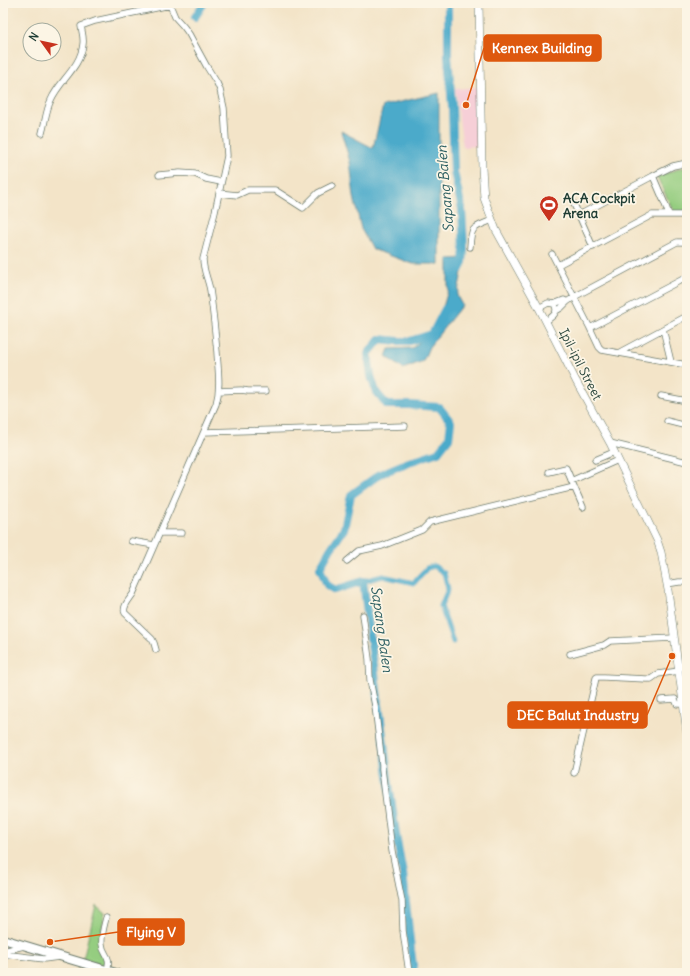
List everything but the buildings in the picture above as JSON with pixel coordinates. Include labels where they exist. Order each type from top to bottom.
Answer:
[{"type":"main road","points":[[3,939],[116,973]]},
{"type":"street","name":"Ipil-ipil Street","points":[[480,3],[484,198],[496,230],[610,443],[657,540],[661,552],[667,584],[687,732]]},
{"type":"street","points":[[42,133],[50,100],[59,86],[73,70],[79,59],[84,43],[81,26],[95,21],[170,4],[175,17],[189,34],[220,90],[224,108],[227,156],[203,259],[203,265],[210,288],[216,340],[219,391],[216,404],[160,533],[133,594],[124,607],[125,614],[152,639],[156,650]]},
{"type":"street","points":[[579,215],[673,166],[687,163]]},
{"type":"street","points":[[159,175],[180,173],[195,174],[206,179],[221,182]]},
{"type":"street","points":[[653,176],[669,214]]},
{"type":"street","points":[[219,193],[237,195],[248,190],[275,190],[303,208],[318,193],[332,186]]},
{"type":"street","points":[[574,204],[593,247]]},
{"type":"street","points":[[558,265],[652,215],[687,215]]},
{"type":"street","points":[[470,247],[470,236],[472,230],[492,220]]},
{"type":"street","points":[[546,321],[574,297],[677,242],[687,242]]},
{"type":"street","points":[[552,254],[599,347],[602,350],[687,365]]},
{"type":"street","points":[[590,328],[687,277]]},
{"type":"street","points":[[539,308],[548,303],[554,304],[564,300],[567,302]]},
{"type":"street","points":[[554,304],[556,311]]},
{"type":"street","points":[[620,352],[687,316]]},
{"type":"street","points":[[663,329],[671,362]]},
{"type":"street","points":[[219,391],[266,391]]},
{"type":"street","points":[[661,396],[687,401]]},
{"type":"street","points":[[667,421],[687,426]]},
{"type":"street","points":[[204,432],[405,426]]},
{"type":"street","points":[[610,443],[687,462]]},
{"type":"street","points":[[595,460],[614,452]]},
{"type":"street","points":[[571,481],[618,460]]},
{"type":"street","points":[[549,472],[566,468],[583,507]]},
{"type":"street","points":[[346,561],[359,551],[382,546],[422,530],[430,522],[574,487]]},
{"type":"street","points":[[160,533],[182,533]]},
{"type":"street","points":[[130,541],[154,545]]},
{"type":"street","points":[[667,584],[687,582]]},
{"type":"street","points":[[363,615],[392,851],[402,901],[403,931],[409,973]]},
{"type":"street","points":[[570,654],[604,645],[610,641],[674,638]]},
{"type":"street","points":[[574,773],[597,677],[646,679],[687,664]]},
{"type":"street","points":[[661,700],[674,699],[676,700],[677,704],[683,704]]},
{"type":"street","points":[[106,918],[102,943],[104,951],[109,959],[107,970]]},
{"type":"street","points":[[3,951],[26,946]]},
{"type":"street","points":[[3,954],[44,959],[62,956]]},
{"type":"shaded area","points":[[477,87],[479,146],[463,147],[455,89]]},
{"type":"green space","points":[[687,167],[687,212],[674,212],[657,177]]},
{"type":"green space","points":[[96,905],[105,913],[99,944],[105,957],[104,966],[83,959]]},
{"type":"water","points":[[439,93],[439,264],[413,264],[372,249],[361,229],[354,197],[350,162],[341,131],[373,148],[383,106]]},
{"type":"water","points":[[465,258],[457,296],[462,305],[429,347],[423,361],[403,369],[386,356],[389,349],[412,348],[437,328],[448,290],[448,259]]},
{"type":"waterway","points":[[195,17],[204,3]]},
{"type":"waterway","name":"Sapang Balen","points":[[448,3],[448,55],[452,107],[454,172],[462,209],[464,249],[463,262],[460,269]]},
{"type":"waterway","name":"Sapang Balen","points":[[387,767],[363,581],[335,590],[327,585],[320,568],[344,529],[351,495],[380,474],[438,452],[449,438],[451,422],[439,407],[387,405],[376,392],[371,376],[368,354],[380,339],[410,341],[432,334],[445,309]]},
{"type":"waterway","points":[[363,581],[383,576],[414,583],[427,568],[434,566],[444,573],[448,589],[441,606],[453,642]]},
{"type":"waterway","name":"Sapang Balen","points":[[387,769],[403,873],[414,973]]},
{"type":"place","name":"Kennex Building","points":[[466,105]]},
{"type":"place","name":"ACA Cockpit Arena","points":[[549,222]]},
{"type":"place","name":"DEC Balut Industry","points":[[672,656]]},
{"type":"place","name":"Flying V","points":[[50,942]]}]
